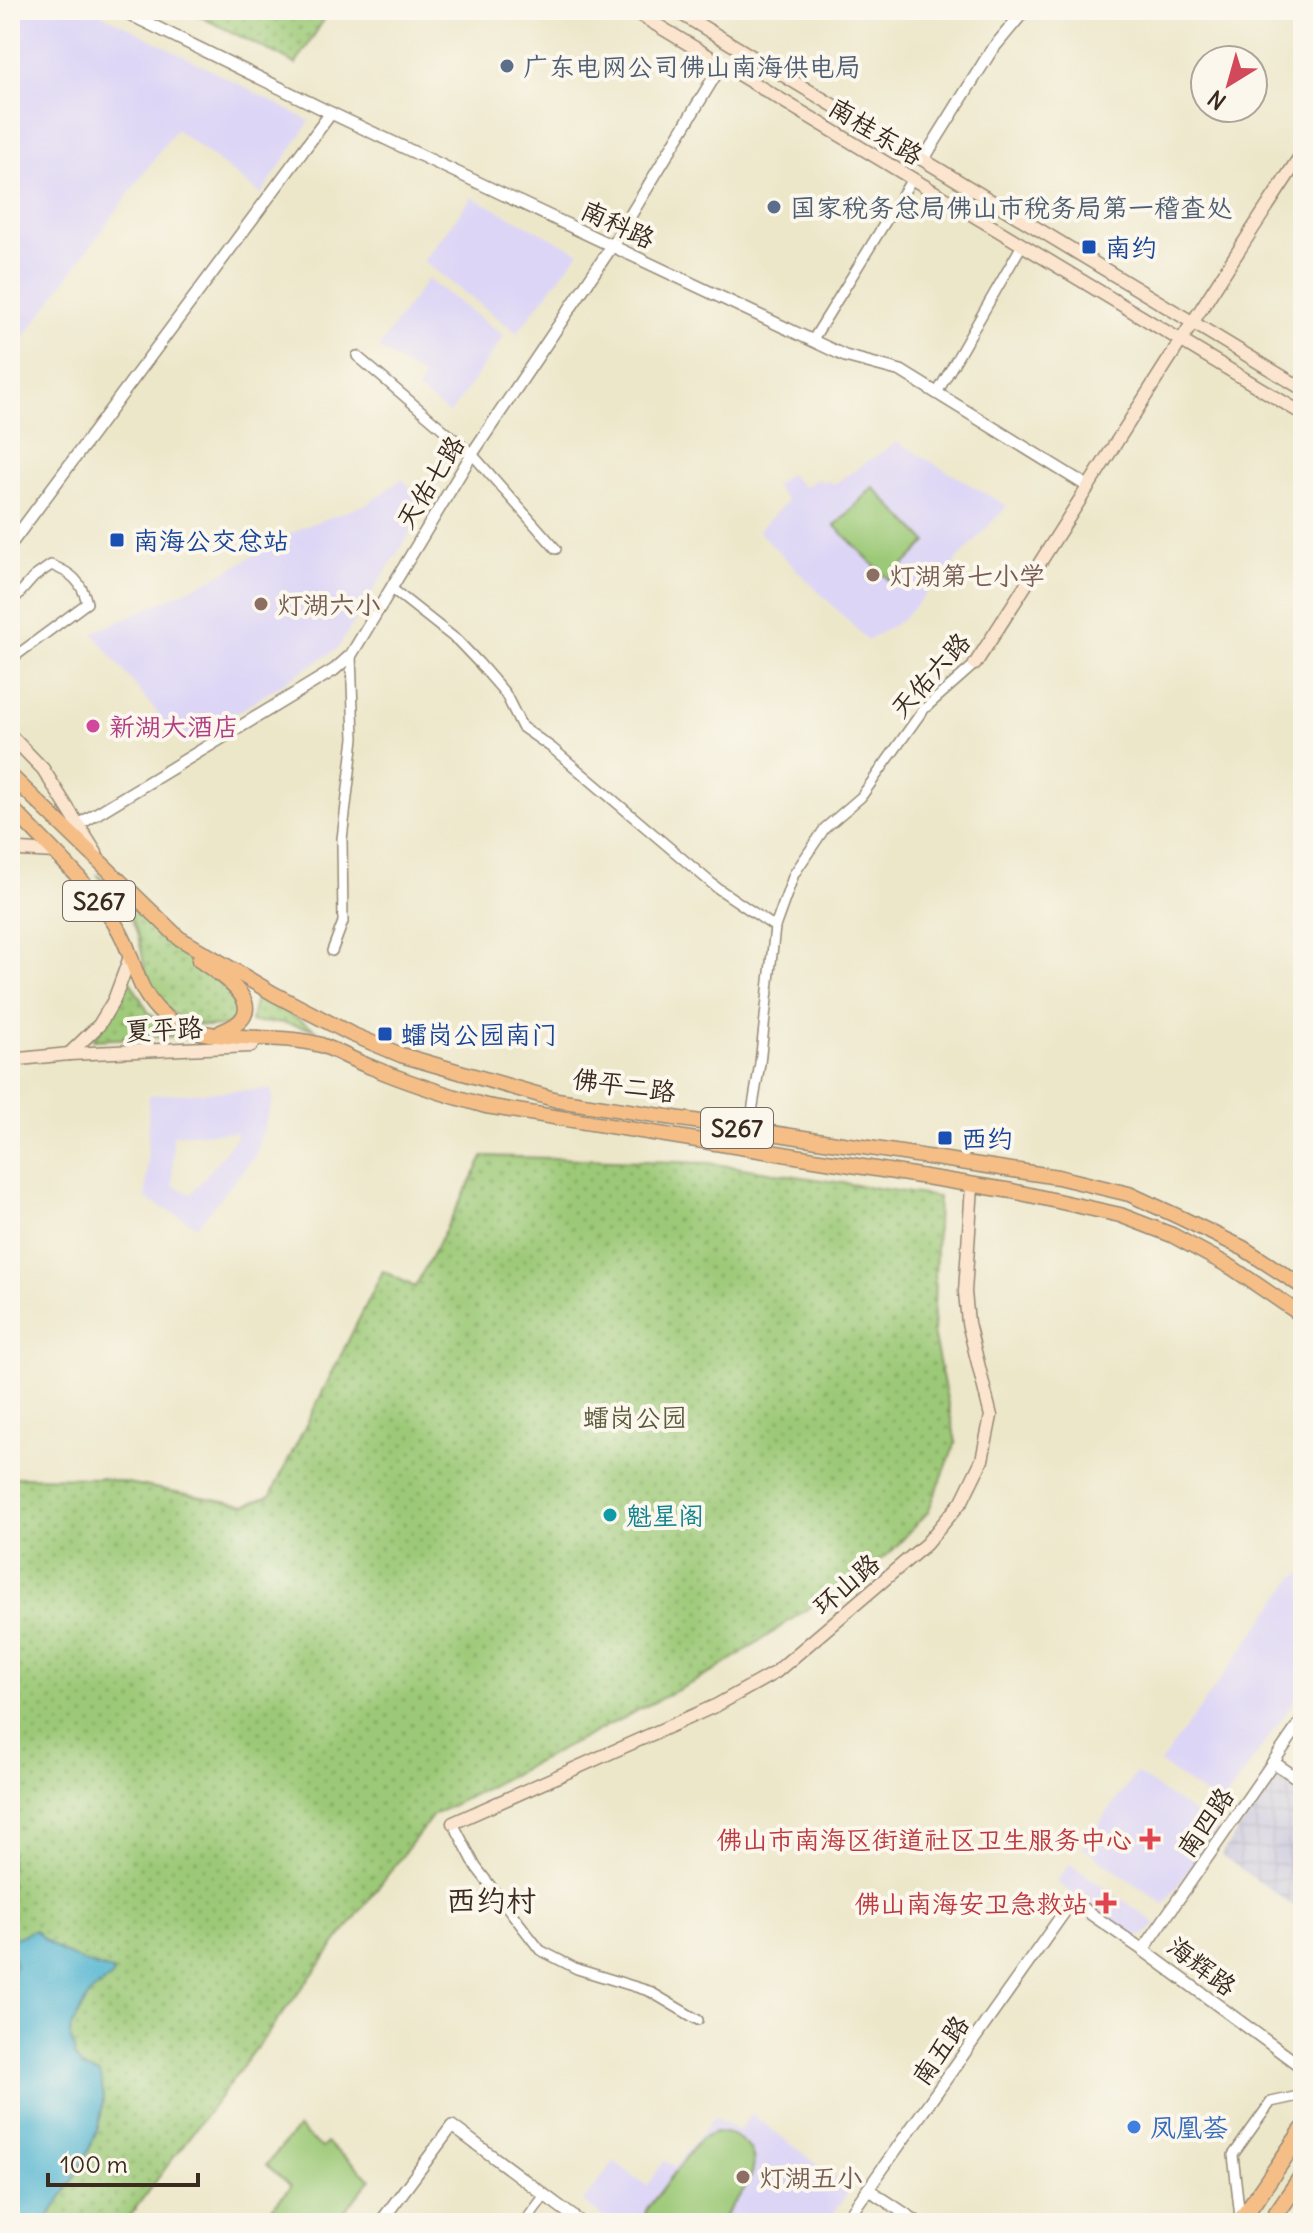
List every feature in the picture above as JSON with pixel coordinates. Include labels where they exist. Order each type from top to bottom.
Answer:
[{"type":"highway","points":[[1240,2222],[1303,2130]]},
{"type":"highway","points":[[1270,2223],[1303,2175]]},
{"type":"main road","name":"南桂东路","points":[[632,10],[1303,414]]},
{"type":"main road","name":"南桂东路","points":[[675,10],[1303,389]]},
{"type":"main road","name":"天佑六路","points":[[975,664],[1190,323],[1303,152]]},
{"type":"main road","points":[[10,735],[43,769],[104,866]]},
{"type":"main road","name":"佛平二路","points":[[13,778],[179,938],[274,994],[351,1034],[401,1055],[557,1100],[1058,1177],[1129,1194],[1243,1248],[1303,1287]]},
{"type":"main road","name":"S267","points":[[13,812],[55,852],[110,916],[130,957]]},
{"type":"main road","points":[[10,839],[20,850],[55,852]]},
{"type":"main road","points":[[179,938],[188,952],[236,986],[243,996],[245,1013],[234,1027],[217,1034]]},
{"type":"main road","name":"佛平二路","points":[[130,957],[140,988],[159,1012],[185,1028],[320,1045],[386,1073],[486,1106],[1025,1194],[1120,1215],[1172,1235],[1231,1267],[1303,1316]]},
{"type":"main road","name":"夏平路","points":[[69,1054],[99,1025],[114,1000],[130,957]]},
{"type":"main road","name":"夏平路","points":[[10,1060],[69,1054],[251,1046],[258,1037]]},
{"type":"main road","name":"环山路","points":[[453,1823],[717,1705],[776,1672],[926,1544],[962,1501],[982,1460],[991,1416],[968,1323],[965,1292],[972,1186]]},
{"type":"street","name":"南科路","points":[[121,10],[812,341],[845,356],[901,371],[1089,487]]},
{"type":"street","points":[[923,160],[991,51],[1025,10]]},
{"type":"street","name":"天佑七路","points":[[78,825],[334,670],[351,655],[472,454],[612,246],[722,64]]},
{"type":"street","points":[[10,545],[331,113]]},
{"type":"street","points":[[812,341],[912,179]]},
{"type":"street","points":[[937,393],[1022,245]]},
{"type":"street","points":[[357,356],[472,454],[556,549]]},
{"type":"street","points":[[10,604],[34,577],[51,565],[67,571],[83,586],[87,603],[10,660]]},
{"type":"street","points":[[391,588],[458,641],[479,663],[505,693],[522,727],[552,748],[716,887],[775,927]]},
{"type":"street","points":[[332,951],[343,922],[342,839],[354,738],[351,655]]},
{"type":"street","name":"天佑六路","points":[[749,1130],[775,927],[794,874],[825,828],[861,797],[923,710],[975,664]]},
{"type":"street","name":"南四路","points":[[1143,1950],[1303,1719]]},
{"type":"street","points":[[1273,1762],[1303,1782]]},
{"type":"street","points":[[453,1823],[476,1867],[540,1950],[577,1969],[649,1991],[698,2020]]},
{"type":"street","name":"海辉路","points":[[1072,1901],[1303,2068]]},
{"type":"street","name":"南五路","points":[[844,2223],[1072,1901]]},
{"type":"street","points":[[1240,2222],[1233,2155],[1271,2102],[1303,2095]]},
{"type":"street","points":[[380,2223],[452,2126],[582,2223]]},
{"type":"street","points":[[868,2189],[919,2223]]},
{"type":"street","points":[[524,2223],[545,2195]]},
{"type":"shaded area","points":[[10,10],[94,10],[310,121],[261,195],[176,129],[10,357],[10,70],[21,56],[10,33]]},
{"type":"shaded area","points":[[472,197],[579,252],[517,333],[423,261]]},
{"type":"shaded area","points":[[427,279],[504,336],[450,414],[417,390],[424,377],[378,348]]},
{"type":"shaded area","name":"灯湖第七小学","points":[[897,442],[1007,506],[903,619],[868,641],[758,531],[787,501],[774,486],[789,474],[804,488],[818,478],[821,482],[834,484]]},
{"type":"shaded area","name":"灯湖六小","points":[[402,479],[428,504],[337,649],[184,746],[93,633],[220,575],[303,527],[367,504]]},
{"type":"shaded area","points":[[271,1089],[273,1100],[255,1156],[197,1226],[146,1199],[149,1095]],"holes":[[[235,1132],[236,1138],[191,1194],[173,1185],[173,1135]]]},
{"type":"shaded area","points":[[1303,1572],[1303,1689],[1220,1806],[1160,1763],[1294,1578]]},
{"type":"shaded area","name":"佛山市南海区街道社区卫生服务中心","points":[[1136,1773],[1218,1830],[1164,1904],[1082,1847]]},
{"type":"shaded area","points":[[1275,1776],[1303,1796],[1303,1913],[1221,1855]]},
{"type":"shaded area","name":"佛山南海安卫急救站","points":[[1070,1864],[1156,1923],[1145,1935],[1134,1938],[1056,1882]]},
{"type":"shaded area","name":"灯湖五小","points":[[752,2114],[850,2190],[826,2223],[610,2223],[583,2202],[614,2161],[647,2186],[665,2160],[675,2167],[715,2117],[738,2131]]},
{"type":"green space","points":[[187,10],[330,10],[296,64]]},
{"type":"green space","points":[[873,487],[927,542],[889,580],[835,526]]},
{"type":"green space","points":[[97,874],[167,941],[235,991],[239,1007],[237,1018],[228,1024],[202,1025],[173,1014],[163,1005],[146,975],[134,925]]},
{"type":"green space","points":[[127,976],[149,1013],[180,1036],[93,1040],[117,1008]]},
{"type":"green space","points":[[256,995],[317,1030],[284,1023],[251,1022]]},
{"type":"green space","name":"𧒽岗公园","points":[[484,1156],[708,1163],[938,1197],[933,1333],[956,1442],[928,1512],[890,1553],[715,1671],[433,1815],[124,2223],[10,2223],[10,1477],[101,1478],[246,1505],[271,1495],[383,1271],[415,1287]]},
{"type":"green space","points":[[298,2128],[322,2148],[327,2143],[371,2179],[335,2223],[272,2223],[265,2217],[291,2186],[266,2165]]},
{"type":"green space","points":[[715,2132],[730,2134],[743,2142],[754,2162],[748,2184],[719,2223],[642,2223],[647,2209],[701,2138]]},
{"type":"water","points":[[35,1930],[71,1956],[113,1971],[113,1976],[90,1994],[71,2027],[70,2038],[75,2049],[74,2056],[83,2068],[99,2074],[103,2092],[102,2111],[89,2151],[46,2220],[41,2223],[10,2223],[10,1980],[15,1965],[10,1940]]},
{"type":"place","name":"广东电网公司佛山南海供电局","points":[[507,66]]},
{"type":"place","name":"国家税务总局佛山市税务局第一稽查处","points":[[774,207]]},
{"type":"place","name":"南约","points":[[1089,247]]},
{"type":"place","name":"南海公交总站","points":[[117,540]]},
{"type":"place","name":"灯湖第七小学","points":[[873,575]]},
{"type":"place","name":"灯湖六小","points":[[261,604]]},
{"type":"place","name":"新湖大酒店","points":[[93,726]]},
{"type":"place","name":"𧒽岗公园南门","points":[[385,1034]]},
{"type":"place","name":"西约","points":[[945,1138]]},
{"type":"place","name":"魁星阁","points":[[610,1515]]},
{"type":"place","name":"佛山市南海区街道社区卫生服务中心","points":[[1150,1839]]},
{"type":"place","name":"佛山南海安卫急救站","points":[[1106,1903]]},
{"type":"place","name":"凤凰荟","points":[[1134,2127]]},
{"type":"place","name":"灯湖五小","points":[[743,2177]]},
{"type":"district","name":"西约村","points":[[491,1900]]}]
